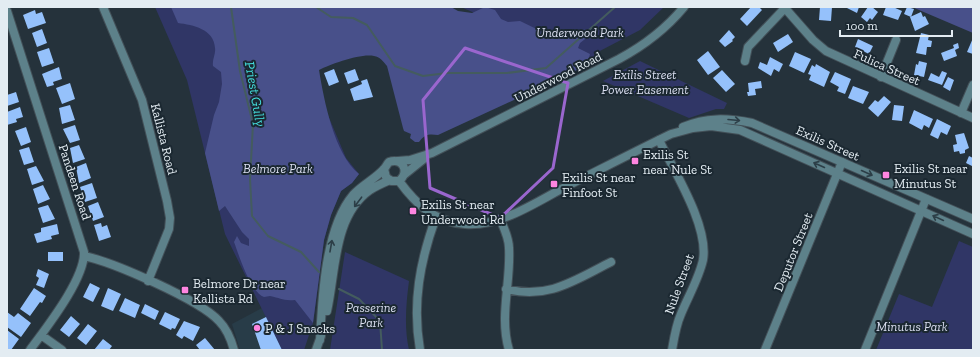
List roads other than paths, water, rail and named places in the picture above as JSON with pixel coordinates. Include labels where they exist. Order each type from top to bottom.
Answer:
[{"type":"street","name":"Kallista Road","points":[[103,7],[142,100],[170,218],[169,229],[148,281]]},
{"type":"street","name":"Underwood Road","points":[[320,340],[331,243],[336,224],[343,209],[353,195],[384,169],[389,162],[410,160],[432,152],[636,50],[663,31],[684,7]]},
{"type":"street","points":[[745,61],[748,47],[785,7]]},
{"type":"street","name":"Fulica Street","points":[[785,7],[813,40],[826,51],[880,77],[973,118]]},
{"type":"street","name":"Pandeen Road","points":[[7,11],[83,247],[84,256]]},
{"type":"street","points":[[880,77],[896,40]]},
{"type":"street","points":[[961,113],[973,85]]},
{"type":"street","name":"Exilis Street","points":[[671,134],[675,130],[703,120],[738,120],[761,126],[973,219]]},
{"type":"street","name":"Exilis Street","points":[[399,181],[416,203],[436,217],[464,224],[483,223],[500,219],[671,134],[693,128],[711,126],[740,130],[973,234]]},
{"type":"street","name":"Nule Street","points":[[659,140],[697,219],[704,252],[700,269],[680,316],[672,350]]},
{"type":"street","name":"Underwood Road","points":[[399,181],[405,174],[432,152]]},
{"type":"street","points":[[398,161],[404,166],[405,174]]},
{"type":"street","name":"Deputor Street","points":[[765,350],[842,162]]},
{"type":"street","points":[[384,169],[386,177],[390,180],[399,181]]},
{"type":"street","name":"Underwood Road","points":[[316,350],[320,340],[339,243],[344,226],[361,198],[371,189],[390,180]]},
{"type":"street","points":[[865,350],[926,199]]},
{"type":"street","points":[[420,350],[417,334],[416,304],[420,269],[436,217]]},
{"type":"street","points":[[500,219],[509,246],[509,266],[504,319],[508,350]]},
{"type":"street","points":[[30,350],[69,293],[84,256],[100,260],[148,281],[191,301],[208,311],[228,332],[234,350]]},
{"type":"street","points":[[506,289],[522,293],[541,292],[557,288],[611,262]]},
{"type":"street","points":[[40,336],[62,350]]},
{"type":"waterway","name":"Priest Gully","points":[[231,7],[240,71],[253,124],[250,179],[252,216],[268,236],[301,252],[319,272]]},
{"type":"waterway","points":[[316,7],[331,17],[353,18],[367,25],[395,66],[423,76],[447,73],[507,73],[546,68],[615,7]]},
{"type":"waterway","name":"Priest Gully","points":[[339,289],[359,299],[380,321],[382,350]]},
{"type":"place","name":"Exilis St near Nule St","points":[[635,161]]},
{"type":"place","name":"Exilis St near Minutus St","points":[[886,175]]},
{"type":"place","name":"Exilis St near Finfoot St","points":[[554,184]]},
{"type":"place","name":"Exilis St near Underwood Rd","points":[[413,211]]},
{"type":"place","name":"Belmore Dr near Kallista Rd","points":[[185,290]]},
{"type":"place","name":"P & J Snacks","points":[[257,328]]},
{"type":"park label","name":"Underwood Park","points":[[580,32]]},
{"type":"park label","name":"Exilis Street Power Easement","points":[[645,82]]},
{"type":"park label","name":"Belmore Park","points":[[278,168]]},
{"type":"park label","name":"Passerine Park","points":[[371,314]]},
{"type":"park label","name":"Minutus Park","points":[[912,326]]}]
